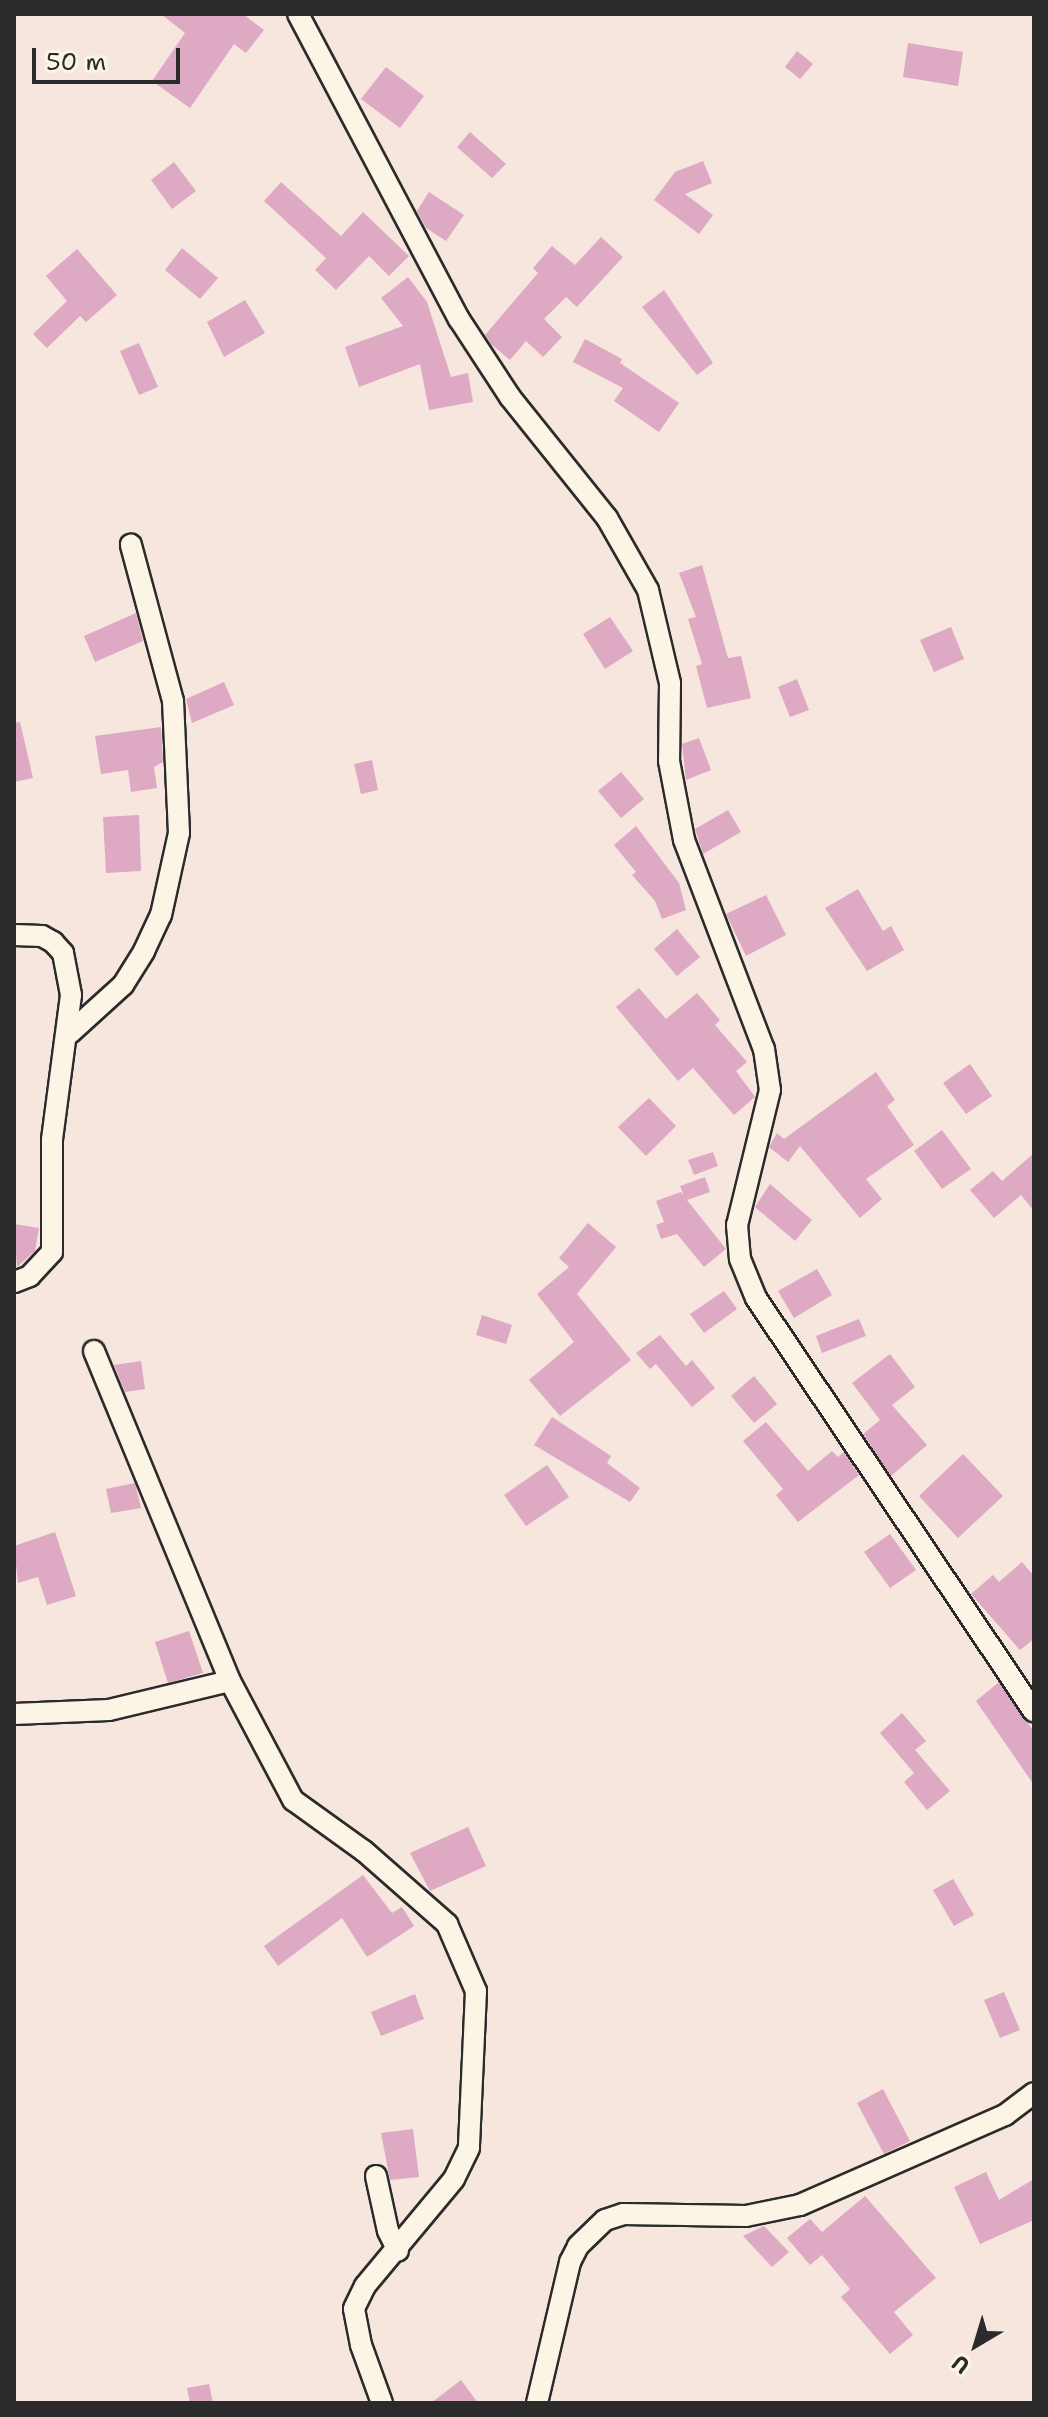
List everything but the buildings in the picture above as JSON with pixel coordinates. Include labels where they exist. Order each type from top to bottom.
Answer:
[{"type":"street","points":[[298,14],[459,319],[510,397],[607,518],[648,590],[670,683],[669,761],[684,840],[764,1049],[770,1090],[737,1225],[740,1259],[756,1298],[1034,1711]]},
{"type":"street","points":[[70,1033],[123,985],[144,951],[161,915],[179,833],[173,701],[131,545]]},
{"type":"street","points":[[14,935],[42,936],[63,953],[71,995],[70,1033],[52,1140],[52,1252],[30,1276],[14,1282]]},
{"type":"street","points":[[94,1351],[230,1681],[293,1800],[364,1851],[447,1924],[476,1991],[469,2148],[454,2179],[398,2251],[365,2286],[354,2309],[382,2403]]},
{"type":"street","points":[[14,1714],[109,1710],[230,1681]]},
{"type":"street","points":[[537,2403],[570,2262],[578,2246],[605,2220],[623,2214],[746,2216],[800,2205],[1005,2115],[1034,2093]]},
{"type":"street","points":[[376,2176],[388,2231],[398,2251]]}]
